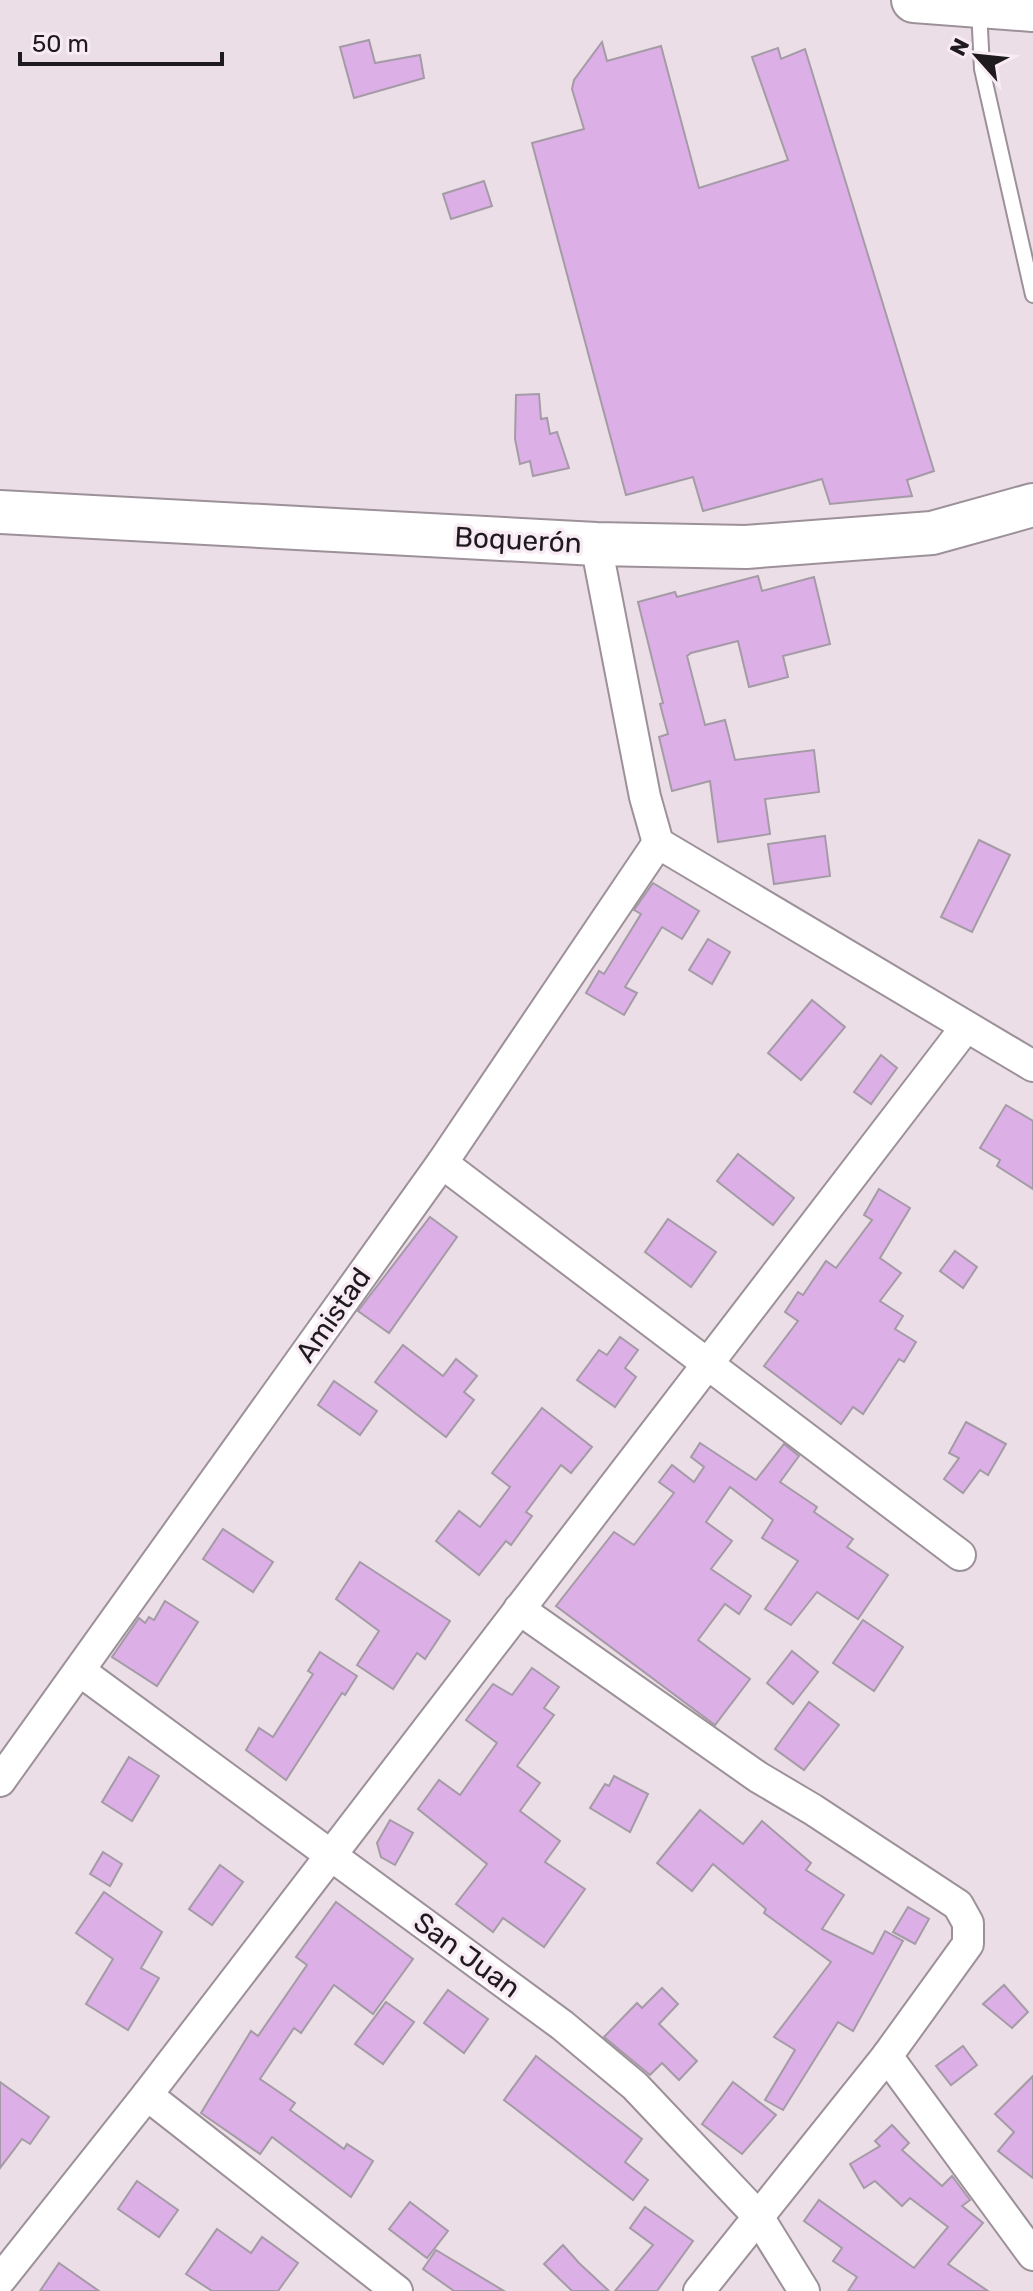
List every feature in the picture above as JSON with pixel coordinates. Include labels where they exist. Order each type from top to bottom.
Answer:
[{"type":"main road","points":[[914,0],[1008,5]]},
{"type":"street","name":"Boquerón","points":[[0,512],[596,544],[746,547],[844,543],[932,533],[1033,505]]},
{"type":"street","points":[[596,544],[645,797],[658,843],[1033,1066]]},
{"type":"street","name":"Amistad","points":[[0,1781],[442,1163],[658,843]]},
{"type":"street","points":[[0,2280],[147,2095],[966,1027]]},
{"type":"street","points":[[442,1163],[960,1555]]},
{"type":"street","points":[[519,1609],[758,1777],[835,1823],[958,1905],[968,1923],[968,1944],[887,2056],[699,2291]]},
{"type":"street","name":"San Juan","points":[[80,1671],[562,2025],[635,2086],[757,2215],[804,2291]]},
{"type":"street","points":[[887,2056],[1033,2255]]},
{"type":"street","points":[[147,2095],[397,2291]]},
{"type":"lane","points":[[1008,5],[982,69],[1033,295]]},
{"type":"building","points":[[369,40],[375,63],[420,55],[424,78],[354,98],[340,47]]},
{"type":"building","points":[[602,42],[607,61],[661,46],[699,188],[788,160],[752,57],[778,48],[781,59],[805,49],[934,471],[907,480],[912,496],[830,504],[822,479],[703,511],[693,477],[626,495],[532,143],[584,129],[572,89],[574,80]]},
{"type":"building","points":[[484,181],[492,206],[451,219],[443,194]]},
{"type":"building","points":[[539,394],[541,419],[547,418],[550,434],[557,432],[569,468],[533,476],[530,461],[520,464],[515,439],[516,395]]},
{"type":"building","points":[[758,576],[762,591],[814,577],[830,644],[783,656],[788,677],[749,687],[738,641],[691,653],[687,656],[705,725],[725,720],[735,760],[814,750],[819,792],[765,799],[770,834],[718,842],[710,781],[672,791],[659,737],[668,734],[660,704],[663,703],[638,602],[675,592],[677,597]]},
{"type":"building","points":[[825,836],[830,876],[774,884],[768,844]]},
{"type":"building","points":[[979,840],[1010,855],[972,932],[941,917]]},
{"type":"building","points":[[653,883],[699,911],[682,939],[662,927],[625,987],[637,993],[624,1015],[586,993],[599,971],[604,974],[641,914],[634,910]]},
{"type":"building","points":[[708,939],[730,952],[712,984],[689,970]]},
{"type":"building","points":[[812,1000],[845,1027],[801,1080],[768,1053]]},
{"type":"building","points":[[881,1055],[897,1068],[871,1104],[854,1092]]},
{"type":"building","points":[[1006,1105],[1033,1121],[1033,1189],[997,1166],[1000,1160],[980,1148]]},
{"type":"building","points":[[738,1154],[794,1198],[773,1225],[717,1181]]},
{"type":"building","points":[[879,1189],[910,1208],[880,1258],[901,1273],[880,1301],[903,1316],[895,1329],[916,1342],[904,1362],[899,1359],[863,1414],[853,1407],[841,1424],[764,1366],[798,1321],[785,1312],[798,1292],[803,1295],[826,1261],[836,1268],[872,1220],[864,1215]]},
{"type":"building","points":[[430,1217],[457,1237],[389,1333],[358,1311]]},
{"type":"building","points":[[668,1219],[716,1252],[691,1287],[645,1252]]},
{"type":"building","points":[[955,1251],[977,1267],[963,1288],[940,1271]]},
{"type":"building","points":[[620,1337],[638,1350],[625,1368],[636,1377],[615,1407],[577,1380],[599,1350],[607,1355]]},
{"type":"building","points":[[403,1345],[443,1376],[456,1359],[477,1376],[464,1392],[474,1400],[446,1437],[375,1382]]},
{"type":"building","points":[[334,1381],[377,1411],[360,1435],[318,1405]]},
{"type":"building","points":[[542,1408],[592,1447],[571,1473],[561,1465],[526,1512],[532,1516],[511,1545],[506,1541],[479,1575],[436,1541],[459,1511],[480,1527],[510,1487],[492,1473]]},
{"type":"building","points":[[966,1422],[1006,1444],[988,1475],[980,1470],[963,1493],[944,1479],[959,1458],[949,1453]]},
{"type":"building","points":[[700,1443],[756,1480],[784,1444],[799,1456],[780,1482],[817,1507],[814,1512],[853,1539],[847,1547],[888,1575],[858,1619],[817,1592],[791,1625],[765,1609],[798,1561],[762,1538],[773,1520],[730,1487],[706,1522],[732,1541],[711,1569],[751,1596],[739,1614],[725,1604],[698,1640],[750,1679],[715,1725],[556,1606],[614,1532],[634,1545],[674,1493],[659,1482],[672,1465],[694,1482],[704,1467],[691,1457]]},
{"type":"building","points":[[223,1529],[273,1562],[253,1592],[203,1559]]},
{"type":"building","points":[[360,1562],[450,1621],[425,1659],[417,1653],[393,1689],[357,1665],[379,1631],[336,1599]]},
{"type":"building","points":[[165,1601],[198,1622],[157,1686],[112,1657],[139,1618],[145,1623],[149,1617],[154,1620]]},
{"type":"building","points":[[863,1620],[903,1647],[874,1691],[833,1663]]},
{"type":"building","points":[[792,1651],[818,1672],[793,1704],[767,1683]]},
{"type":"building","points":[[320,1652],[357,1676],[345,1695],[342,1693],[286,1780],[246,1750],[259,1728],[273,1737],[313,1674],[308,1671]]},
{"type":"building","points":[[532,1668],[559,1687],[544,1708],[554,1715],[517,1766],[540,1783],[520,1811],[560,1841],[545,1862],[585,1889],[544,1947],[503,1918],[493,1932],[456,1904],[487,1864],[418,1809],[439,1780],[460,1795],[497,1743],[466,1720],[493,1684],[512,1695]]},
{"type":"building","points":[[809,1702],[839,1725],[804,1770],[775,1749]]},
{"type":"building","points":[[129,1757],[159,1776],[132,1821],[102,1802]]},
{"type":"building","points":[[614,1776],[648,1794],[630,1832],[590,1808]]},
{"type":"building","points":[[700,1810],[743,1844],[762,1821],[811,1863],[806,1870],[844,1895],[822,1929],[873,1954],[885,1931],[903,1941],[853,2031],[838,2022],[783,2110],[765,2100],[795,2050],[774,2037],[831,1962],[764,1913],[766,1909],[713,1864],[692,1891],[657,1863]]},
{"type":"building","points":[[390,1820],[413,1833],[395,1865],[381,1857],[377,1843]]},
{"type":"building","points":[[103,1852],[122,1864],[110,1886],[90,1874]]},
{"type":"building","points":[[220,1865],[243,1882],[212,1925],[189,1909]]},
{"type":"building","points":[[104,1892],[162,1932],[141,1968],[159,1978],[128,2030],[86,2004],[113,1959],[76,1933]]},
{"type":"building","points":[[336,1902],[413,1959],[373,2014],[334,1985],[301,2033],[294,2028],[260,2079],[295,2103],[290,2110],[344,2149],[347,2144],[373,2161],[351,2197],[272,2137],[260,2154],[201,2113],[251,2031],[258,2036],[307,1965],[296,1957]]},
{"type":"building","points":[[908,1907],[929,1919],[915,1944],[893,1932]]},
{"type":"building","points":[[1004,1985],[1028,2012],[1012,2028],[983,2004]]},
{"type":"building","points":[[662,1988],[678,2004],[659,2024],[697,2061],[679,2080],[662,2063],[650,2075],[604,2037],[637,2003],[642,2008]]},
{"type":"building","points":[[448,1990],[488,2019],[464,2053],[424,2023]]},
{"type":"building","points":[[386,2002],[414,2022],[383,2064],[355,2044]]},
{"type":"building","points":[[963,2046],[977,2065],[951,2085],[936,2066]]},
{"type":"building","points":[[536,2056],[642,2139],[625,2162],[648,2180],[633,2200],[504,2100]]},
{"type":"building","points":[[1033,2076],[1033,2178],[998,2151],[1014,2132],[995,2114]]},
{"type":"building","points":[[0,2082],[49,2117],[30,2144],[22,2139],[0,2168]]},
{"type":"building","points":[[733,2082],[776,2115],[742,2154],[702,2124]]},
{"type":"building","points":[[892,2125],[909,2143],[902,2150],[942,2186],[952,2176],[970,2200],[962,2206],[983,2223],[948,2264],[988,2291],[848,2291],[857,2277],[833,2261],[842,2248],[804,2221],[819,2200],[914,2268],[948,2227],[910,2198],[902,2206],[875,2181],[864,2188],[850,2164],[880,2146],[875,2141]]},
{"type":"building","points":[[137,2181],[178,2210],[159,2237],[118,2209]]},
{"type":"building","points":[[410,2202],[448,2231],[427,2258],[389,2229]]},
{"type":"building","points":[[645,2207],[693,2241],[657,2291],[615,2291],[653,2245],[630,2228]]},
{"type":"building","points":[[217,2229],[251,2253],[262,2237],[298,2263],[278,2291],[212,2291],[186,2274]]},
{"type":"building","points":[[563,2245],[609,2291],[572,2291],[544,2264]]},
{"type":"building","points":[[436,2250],[504,2291],[454,2291],[423,2269]]},
{"type":"building","points":[[59,2263],[99,2291],[40,2291]]}]
